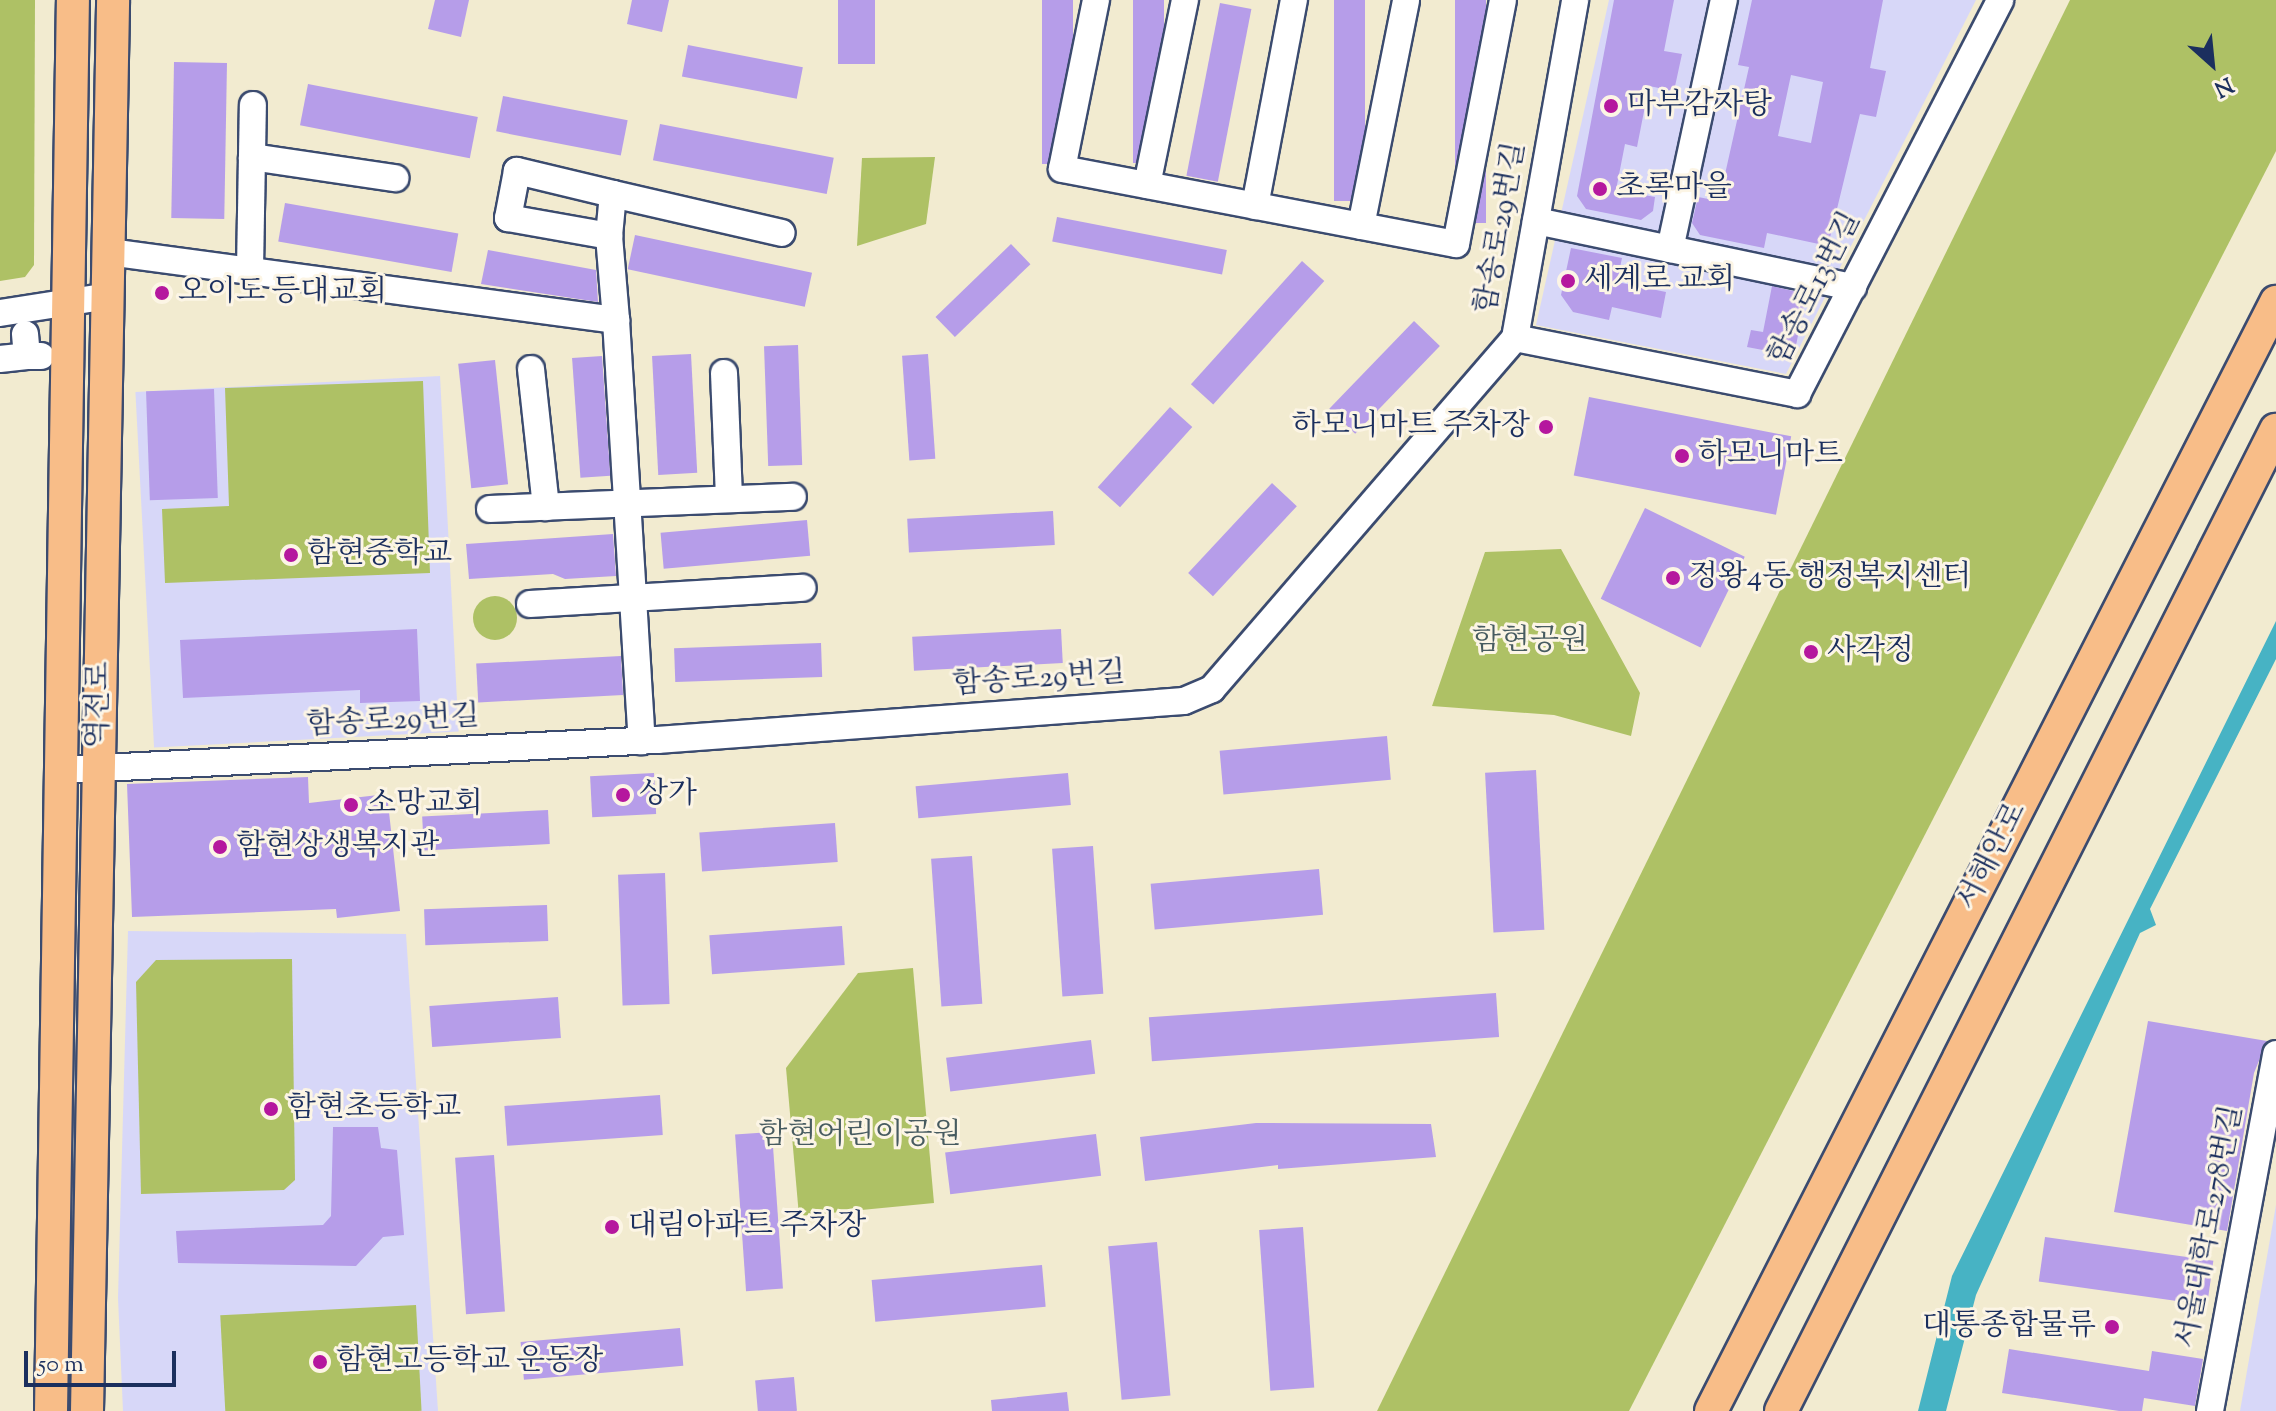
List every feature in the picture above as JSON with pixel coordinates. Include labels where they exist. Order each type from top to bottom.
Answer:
[{"type":"main road","name":"역전로","points":[[51,1411],[73,0]]},
{"type":"main road","name":"역전로","points":[[87,1411],[113,0]]},
{"type":"main road","name":"서해안로","points":[[1711,1411],[2276,302]]},
{"type":"main road","name":"서해안로","points":[[1781,1411],[2276,430]]},
{"type":"street","points":[[1096,0],[1062,169],[1456,244],[1503,0]]},
{"type":"street","points":[[1147,185],[1185,0]]},
{"type":"street","points":[[1255,206],[1294,0]]},
{"type":"street","points":[[1361,226],[1406,0]]},
{"type":"street","name":"함송로29번길","points":[[62,770],[642,741],[1184,701],[1212,689],[1515,338],[1575,0]]},
{"type":"street","points":[[1670,249],[1724,0]]},
{"type":"street","name":"함송로13번길","points":[[1515,338],[1797,394],[2000,0]]},
{"type":"street","points":[[250,270],[253,105]]},
{"type":"street","points":[[252,157],[395,178]]},
{"type":"street","points":[[609,236],[508,218],[517,171],[782,233]]},
{"type":"street","points":[[613,194],[609,236],[630,503],[642,741]]},
{"type":"street","points":[[1536,221],[1853,287]]},
{"type":"street","points":[[109,252],[616,320]]},
{"type":"street","points":[[0,313],[109,296]]},
{"type":"street","points":[[0,359],[31,349]]},
{"type":"street","points":[[531,369],[546,507]]},
{"type":"street","points":[[724,373],[729,499]]},
{"type":"street","points":[[490,509],[793,497]]},
{"type":"street","points":[[530,604],[635,601],[803,588]]},
{"type":"street","name":"서울대학로278번길","points":[[2210,1411],[2276,1054]]},
{"type":"shaded area","points":[[1609,0],[1976,0],[1786,374],[1536,325]]},
{"type":"shaded area","name":"함현중학교","points":[[440,376],[459,732],[154,747],[135,392]]},
{"type":"shaded area","name":"함현초등학교","points":[[128,931],[406,934],[438,1411],[123,1411],[118,1298]]},
{"type":"shaded area","points":[[2276,1205],[2276,1411],[2240,1411]]},
{"type":"green space","points":[[0,0],[35,0],[34,265],[25,277],[0,281]]},
{"type":"green space","points":[[2070,0],[2276,0],[2276,151],[1629,1411],[1377,1411]]},
{"type":"green space","points":[[935,157],[926,224],[857,246],[862,158]]},
{"type":"green space","points":[[423,381],[430,573],[165,583],[162,509],[229,506],[225,388]]},
{"type":"green space","name":"함현공원","points":[[1561,549],[1640,693],[1631,736],[1554,715],[1432,706],[1485,552]]},
{"type":"green space","points":[[495,596],[511,602],[517,618],[511,634],[495,640],[479,634],[473,618],[479,602]]},
{"type":"green space","points":[[292,959],[295,1180],[284,1190],[141,1194],[136,982],[156,960]]},
{"type":"green space","name":"함현어린이공원","points":[[913,968],[934,1203],[799,1216],[786,1068],[858,973]]},
{"type":"green space","name":"함현고등학교 운동장","points":[[416,1305],[422,1411],[225,1411],[220,1315]]},
{"type":"water","points":[[2276,621],[2276,659],[2150,909],[2156,925],[2140,933],[1976,1295],[1946,1411],[1918,1411],[1952,1276]]},
{"type":"building","points":[[435,0],[469,0],[461,37],[428,29]]},
{"type":"building","points":[[632,0],[669,0],[662,32],[627,24]]},
{"type":"building","points":[[838,0],[875,0],[875,64],[838,64]]},
{"type":"building","points":[[1042,0],[1073,0],[1073,164],[1042,164]]},
{"type":"building","points":[[1133,0],[1164,0],[1164,163],[1133,163]]},
{"type":"building","points":[[1334,0],[1365,0],[1365,201],[1334,201]]},
{"type":"building","points":[[1455,0],[1486,0],[1486,223],[1455,223]]},
{"type":"building","points":[[1614,0],[1674,0],[1664,51],[1682,54],[1674,91],[1649,86],[1637,147],[1625,144],[1616,190],[1655,197],[1653,211],[1641,220],[1586,209],[1577,196]]},
{"type":"building","points":[[1752,0],[1883,0],[1870,68],[1886,71],[1876,117],[1860,114],[1828,246],[1767,233],[1764,248],[1700,235],[1692,223],[1698,197],[1719,201],[1749,67],[1738,65]],"holes":[[[1791,75],[1823,82],[1811,143],[1778,136]]]},
{"type":"building","points":[[1220,3],[1251,9],[1218,182],[1186,176]]},
{"type":"building","points":[[688,45],[803,67],[797,99],[682,76]]},
{"type":"building","points":[[174,62],[227,63],[224,219],[171,218]]},
{"type":"building","points":[[308,84],[478,117],[470,158],[300,125]]},
{"type":"building","points":[[503,96],[628,120],[621,156],[496,131]]},
{"type":"building","points":[[660,124],[834,158],[827,194],[653,160]]},
{"type":"building","points":[[285,203],[458,234],[452,272],[278,241]]},
{"type":"building","points":[[1057,217],[1227,250],[1222,275],[1052,242]]},
{"type":"building","points":[[635,235],[812,273],[805,307],[628,269]]},
{"type":"building","points":[[1011,244],[1030,264],[955,337],[935,317]]},
{"type":"building","points":[[1571,248],[1622,258],[1617,282],[1666,292],[1661,318],[1612,307],[1609,320],[1573,312],[1561,295]]},
{"type":"building","points":[[488,250],[596,270],[598,302],[481,284]]},
{"type":"building","points":[[1302,261],[1324,281],[1213,404],[1191,384]]},
{"type":"building","points":[[1772,286],[1806,294],[1794,356],[1747,347],[1751,330],[1763,332]]},
{"type":"building","points":[[1414,321],[1440,346],[1355,434],[1329,409]]},
{"type":"building","points":[[798,345],[802,465],[768,466],[764,346]]},
{"type":"building","points":[[691,354],[697,473],[658,475],[652,356]]},
{"type":"building","points":[[928,354],[935,459],[909,461],[902,356]]},
{"type":"building","points":[[602,356],[610,476],[580,478],[572,358]]},
{"type":"building","points":[[495,360],[508,484],[471,488],[458,364]]},
{"type":"building","points":[[214,389],[218,498],[150,500],[146,391]]},
{"type":"building","name":"하모니마트","points":[[1589,397],[1791,436],[1776,515],[1574,476]]},
{"type":"building","points":[[1170,407],[1192,427],[1120,507],[1098,487]]},
{"type":"building","points":[[1272,483],[1297,506],[1213,596],[1188,573]]},
{"type":"building","name":"정왕4동 행정복지센터","points":[[1645,508],[1745,557],[1700,647],[1601,599]]},
{"type":"building","points":[[1053,511],[1055,545],[909,553],[907,519]]},
{"type":"building","points":[[807,520],[810,556],[664,569],[661,533]]},
{"type":"building","points":[[613,534],[616,576],[565,579],[553,574],[469,579],[466,544]]},
{"type":"building","name":"함현중학교","points":[[417,629],[420,701],[360,703],[360,690],[183,698],[180,640]]},
{"type":"building","points":[[1061,629],[1063,663],[914,671],[912,637]]},
{"type":"building","points":[[821,643],[822,677],[675,682],[674,648]]},
{"type":"building","points":[[621,656],[623,695],[478,703],[476,664]]},
{"type":"building","points":[[1387,736],[1391,780],[1223,794],[1220,751]]},
{"type":"building","points":[[1536,770],[1544,930],[1493,932],[1485,773]]},
{"type":"building","name":"상가","points":[[654,773],[656,814],[592,817],[590,776]]},
{"type":"building","points":[[1068,773],[1071,805],[918,818],[916,786]]},
{"type":"building","name":"함현상생복지관","points":[[308,777],[309,803],[387,794],[400,911],[337,918],[336,909],[132,917],[127,784]]},
{"type":"building","points":[[548,810],[550,844],[424,851],[422,817]]},
{"type":"building","points":[[835,823],[838,862],[702,871],[699,832]]},
{"type":"building","points":[[1093,846],[1103,994],[1062,996],[1052,849]]},
{"type":"building","points":[[972,856],[982,1004],[941,1006],[931,859]]},
{"type":"building","points":[[1319,869],[1323,915],[1155,930],[1151,884]]},
{"type":"building","points":[[665,873],[670,1004],[623,1006],[618,875]]},
{"type":"building","points":[[547,905],[548,941],[425,945],[424,909]]},
{"type":"building","points":[[842,926],[845,965],[712,974],[709,935]]},
{"type":"building","points":[[1496,993],[1499,1037],[1152,1061],[1149,1017]]},
{"type":"building","points":[[558,997],[561,1038],[432,1047],[429,1006]]},
{"type":"building","points":[[2148,1021],[2267,1041],[2254,1073],[2227,1231],[2114,1212]]},
{"type":"building","points":[[1091,1040],[1095,1074],[950,1092],[946,1058]]},
{"type":"building","points":[[660,1095],[663,1135],[507,1146],[504,1106]]},
{"type":"building","points":[[1256,1123],[1431,1124],[1436,1157],[1278,1169],[1278,1165],[1145,1181],[1140,1137]]},
{"type":"building","points":[[333,1127],[378,1127],[381,1148],[397,1150],[404,1235],[383,1237],[356,1266],[178,1263],[176,1231],[323,1225],[331,1216]]},
{"type":"building","points":[[772,1132],[783,1289],[746,1291],[735,1135]]},
{"type":"building","points":[[1096,1134],[1101,1176],[950,1194],[945,1153]]},
{"type":"building","points":[[494,1155],[505,1312],[466,1314],[455,1158]]},
{"type":"building","points":[[1303,1227],[1314,1388],[1270,1391],[1259,1230]]},
{"type":"building","points":[[2045,1237],[2213,1261],[2207,1305],[2039,1282]]},
{"type":"building","points":[[1157,1242],[1170,1395],[1122,1400],[1108,1246]]},
{"type":"building","points":[[1042,1265],[1046,1307],[875,1322],[872,1280]]},
{"type":"building","points":[[680,1328],[683,1366],[524,1380],[521,1342]]},
{"type":"building","points":[[2009,1349],[2149,1371],[2152,1351],[2203,1359],[2195,1406],[2144,1398],[2142,1411],[2119,1411],[2002,1393]]},
{"type":"building","points":[[794,1377],[797,1411],[758,1411],[755,1380]]},
{"type":"building","points":[[1067,1392],[1069,1411],[992,1411],[991,1400]]},
{"type":"place","name":"마부감자탕","points":[[1611,106]]},
{"type":"place","name":"초록마을","points":[[1600,189]]},
{"type":"place","name":"세계로 교회","points":[[1568,281]]},
{"type":"place","name":"오이도 등대교회","points":[[162,293]]},
{"type":"place","name":"하모니마트 주차장","points":[[1546,427]]},
{"type":"place","name":"하모니마트","points":[[1682,456]]},
{"type":"place","name":"함현중학교","points":[[291,555]]},
{"type":"place","name":"정왕4동 행정복지센터","points":[[1673,578]]},
{"type":"place","name":"사각정","points":[[1811,652]]},
{"type":"place","name":"상가","points":[[623,795]]},
{"type":"place","name":"소망교회","points":[[351,805]]},
{"type":"place","name":"함현상생복지관","points":[[220,847]]},
{"type":"place","name":"함현초등학교","points":[[271,1109]]},
{"type":"place","name":"대림아파트 주차장","points":[[612,1227]]},
{"type":"place","name":"대통종합물류","points":[[2112,1327]]},
{"type":"place","name":"함현고등학교 운동장","points":[[320,1362]]}]
